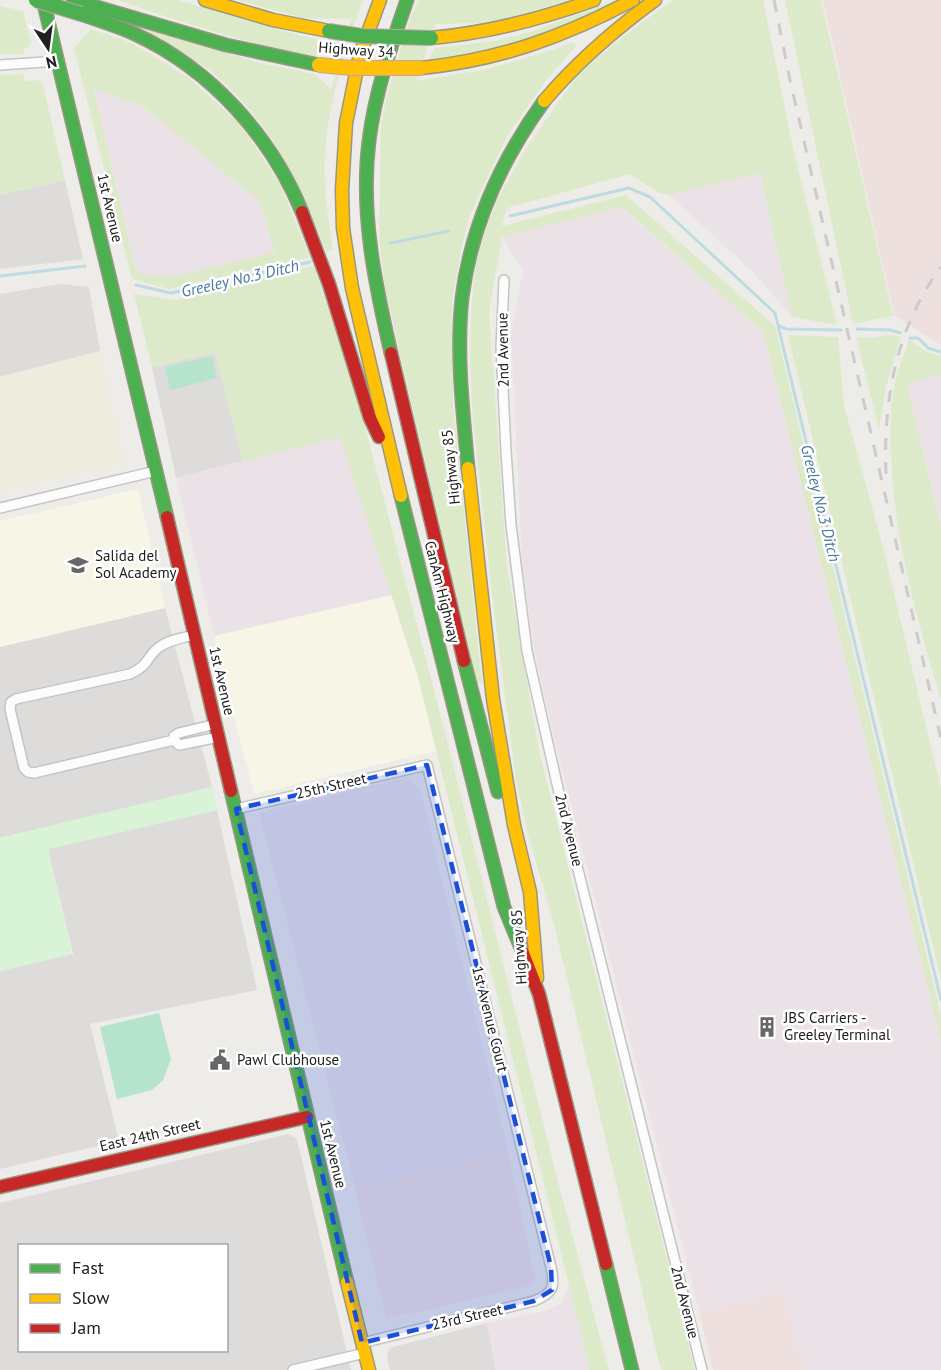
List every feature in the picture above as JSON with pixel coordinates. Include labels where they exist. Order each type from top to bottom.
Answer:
[{"type":"main road","points":[[36,0],[78,6],[136,35],[211,84],[237,109],[268,148],[284,172],[321,260],[370,418],[393,465]]},
{"type":"main road","name":"1st Avenue","points":[[44,0],[368,1370]]},
{"type":"main road","points":[[205,0],[329,32],[362,36],[430,38],[480,33],[536,21],[594,0]]},
{"type":"main road","points":[[380,0],[360,54],[349,99],[343,152],[343,228],[352,288],[393,465]]},
{"type":"main road","points":[[407,0],[384,66],[374,106],[369,145],[367,215],[372,261],[432,531],[503,814],[519,849]]},
{"type":"main road","name":"Highway 34","points":[[78,6],[282,58],[351,68],[421,68],[466,64],[523,50],[557,38],[633,0]]},
{"type":"main road","name":"Highway 85","points":[[539,994],[531,898],[502,761],[489,673],[464,429],[461,388],[461,320],[472,247],[490,192],[505,159],[529,120],[552,90],[588,52],[655,0]]},
{"type":"main road","name":"CanAm Highway","points":[[393,465],[459,727]]},
{"type":"main road","name":"Highway 85","points":[[459,727],[504,908],[539,994],[632,1370]]},
{"type":"main road","name":"East 24th Street","points":[[0,1187],[307,1117]]},
{"type":"street","points":[[0,65],[59,62]]},
{"type":"street","name":"2nd Avenue","points":[[504,280],[501,347],[506,451],[511,525],[527,651],[560,797],[702,1370]]},
{"type":"street","points":[[0,508],[156,471]]},
{"type":"street","points":[[194,635],[169,641],[156,649],[147,663],[139,670],[130,674],[16,699],[12,702],[10,709],[24,768],[34,773],[174,740],[179,745],[217,731]]},
{"type":"street","name":"25th Street","points":[[236,809],[427,765]]},
{"type":"street","name":"1st Avenue Court","points":[[427,765],[552,1273]]},
{"type":"street","name":"23rd Street","points":[[363,1348],[534,1301],[544,1297],[552,1290],[552,1273]]},
{"type":"street","points":[[293,1370],[363,1348]]},
{"type":"highlighted area","points":[[427,765],[551,1267],[552,1290],[534,1301],[362,1343],[236,809]]},
{"type":"shaded area","points":[[823,0],[941,0],[941,345],[894,315]]},
{"type":"shaded area","points":[[94,88],[142,106],[259,201],[275,252],[179,275],[146,276],[135,268]]},
{"type":"shaded area","points":[[760,172],[792,317],[753,272],[669,195]]},
{"type":"shaded area","points":[[65,180],[83,259],[0,269],[0,195]]},
{"type":"shaded area","points":[[621,207],[763,332],[941,1041],[941,1370],[805,1370],[783,1292],[699,1312],[550,721],[534,649],[522,561],[511,332],[523,270],[502,237]]},
{"type":"shaded area","points":[[60,284],[89,287],[100,351],[0,377],[0,294]]},
{"type":"shaded area","points":[[100,351],[125,463],[0,492],[0,377]]},
{"type":"shaded area","points":[[215,352],[243,461],[176,478],[152,367]]},
{"type":"shaded area","points":[[941,375],[941,529],[907,384]]},
{"type":"shaded area","points":[[340,436],[392,595],[214,636],[176,478]]},
{"type":"shaded area","name":"Salida del Sol Academy","points":[[138,489],[165,608],[0,647],[0,521]]},
{"type":"shaded area","points":[[392,595],[418,677],[436,751],[254,794],[214,636]]},
{"type":"shaded area","points":[[165,608],[212,787],[0,838],[0,647]]},
{"type":"shaded area","points":[[406,777],[420,789],[508,1151],[355,1188],[259,813]]},
{"type":"shaded area","points":[[217,810],[257,990],[90,1024],[119,1141],[0,1169],[0,971],[72,954],[74,958],[48,849]]},
{"type":"shaded area","points":[[288,1134],[297,1139],[351,1370],[0,1370],[0,1203]]},
{"type":"shaded area","points":[[508,1151],[535,1280],[529,1286],[386,1319],[355,1188]]},
{"type":"shaded area","points":[[569,1284],[590,1370],[496,1370],[487,1323],[545,1311],[562,1303]]},
{"type":"shaded area","points":[[783,1292],[805,1370],[713,1370],[699,1312]]},
{"type":"shaded area","points":[[487,1323],[496,1370],[390,1370],[387,1357],[389,1348]]},
{"type":"green space","points":[[118,0],[178,0],[320,40],[316,57],[216,32]]},
{"type":"green space","points":[[236,0],[363,0],[339,75],[327,134],[325,189],[333,249],[327,253],[285,161],[241,100],[213,73],[141,27],[259,63],[315,74],[331,89],[351,19],[303,18]]},
{"type":"green space","points":[[419,0],[570,0],[512,17],[479,23],[436,24],[416,81],[488,69],[573,42],[576,46],[547,79],[507,136],[469,217],[452,302],[453,406],[482,683],[477,683],[403,367],[385,287],[379,238],[381,124],[387,95],[410,19]]},
{"type":"green space","points":[[615,0],[624,0],[570,27],[493,52],[428,62],[434,48],[494,41],[531,32]]},
{"type":"green space","points":[[673,0],[763,0],[795,157],[837,325],[792,317],[760,173],[669,195],[657,192],[630,174],[507,208],[502,226],[626,195],[775,326],[941,1015],[941,1041],[763,332],[622,207],[502,237],[489,312],[507,566],[539,751],[695,1370],[661,1370],[554,924],[528,835],[516,780],[494,611],[473,421],[470,365],[473,290],[480,249],[495,207],[516,166],[575,80],[610,47]]},
{"type":"green space","points":[[785,0],[821,0],[893,316],[853,324]]},
{"type":"green space","points":[[0,6],[23,11],[31,43],[29,47],[23,49],[24,54],[0,54]]},
{"type":"green space","points":[[91,29],[132,43],[188,77],[242,126],[281,186],[310,257],[169,289],[132,279],[74,48]],"holes":[[[94,89],[142,106],[259,201],[275,252],[179,275],[146,276],[135,268]]]},
{"type":"green space","points":[[24,74],[24,81],[37,80],[43,85],[65,180],[0,195],[0,75]]},
{"type":"green space","points":[[314,266],[357,396],[446,736],[559,1186],[609,1370],[590,1370],[418,677],[340,437],[243,461],[215,352],[152,367],[134,294],[176,300]]},
{"type":"green space","points":[[788,335],[838,337],[844,405],[883,547],[941,789],[941,980]]},
{"type":"green space","points":[[887,335],[901,336],[886,387],[879,429],[856,337],[872,338]]},
{"type":"green space","points":[[909,339],[927,352],[941,356],[941,375],[907,384],[941,529],[941,700],[923,639],[901,546],[893,483],[890,434],[892,400],[896,377]]},
{"type":"green space","points":[[212,356],[217,378],[170,390],[165,367]]},
{"type":"green space","points":[[212,787],[217,810],[48,849],[72,954],[0,971],[0,838]]},
{"type":"green space","points":[[159,1013],[171,1059],[163,1080],[152,1090],[117,1099],[100,1027]]},
{"type":"waterway","name":"Greeley No.3 Ditch","points":[[510,216],[629,188],[650,197],[775,313],[941,1000]]},
{"type":"waterway","name":"Greeley No.3 Ditch","points":[[391,243],[449,231]]},
{"type":"waterway","name":"Greeley No.3 Ditch","points":[[136,285],[171,293],[310,262]]},
{"type":"waterway","name":"Greeley No.3 Ditch","points":[[0,276],[85,266]]},
{"type":"waterway","points":[[779,326],[786,329],[841,330]]},
{"type":"waterway","points":[[857,329],[890,330],[900,333]]},
{"type":"waterway","points":[[910,338],[918,338],[928,348],[941,352]]},
{"type":"railway","points":[[774,0],[790,80],[941,739]]},
{"type":"railway","points":[[886,474],[887,419],[895,366],[913,314],[941,267]]},
{"type":"traffic: fast","points":[[36,0],[81,14]]},
{"type":"traffic: fast","points":[[43,0],[167,517]]},
{"type":"traffic: fast","points":[[73,0],[226,45],[319,65]]},
{"type":"traffic: fast","points":[[391,353],[371,248],[366,194],[367,168],[369,141],[379,87],[407,0]]},
{"type":"traffic: fast","points":[[81,14],[130,32],[164,50],[214,86],[236,108],[274,157],[302,212]]},
{"type":"traffic: fast","points":[[329,31],[362,36],[431,38]]},
{"type":"traffic: fast","points":[[468,468],[460,340],[460,319],[466,271],[481,219],[502,170],[544,101]]},
{"type":"traffic: fast","points":[[401,496],[504,907],[523,953]]},
{"type":"traffic: fast","points":[[464,661],[498,792]]},
{"type":"traffic: fast","points":[[231,791],[347,1282]]},
{"type":"traffic: fast","points":[[606,1264],[632,1370]]},
{"type":"traffic: slow","points":[[205,0],[273,20],[329,31]]},
{"type":"traffic: slow","points":[[380,0],[360,54],[346,123],[342,190],[343,228],[352,288],[401,496]]},
{"type":"traffic: slow","points":[[431,38],[473,33],[514,24],[594,0]]},
{"type":"traffic: slow","points":[[421,68],[477,59],[530,45],[582,25],[633,0]]},
{"type":"traffic: slow","points":[[544,101],[596,47],[655,0]]},
{"type":"traffic: slow","points":[[319,65],[351,68],[421,68]]},
{"type":"traffic: slow","points":[[468,468],[493,699],[514,825],[530,892],[537,978]]},
{"type":"traffic: slow","points":[[347,1282],[369,1370]]},
{"type":"traffic: jam","points":[[302,212],[329,284],[370,418],[379,437]]},
{"type":"traffic: jam","points":[[391,353],[464,661]]},
{"type":"traffic: jam","points":[[167,517],[231,791]]},
{"type":"traffic: jam","points":[[523,953],[539,994],[606,1264]]},
{"type":"traffic: jam","points":[[0,1187],[307,1117]]},
{"type":"place","name":"Salida del Sol Academy","points":[[78,565]]},
{"type":"place","name":"JBS Carriers - Greeley Terminal","points":[[767,1027]]},
{"type":"place","name":"Pawl Clubhouse","points":[[220,1060]]}]
